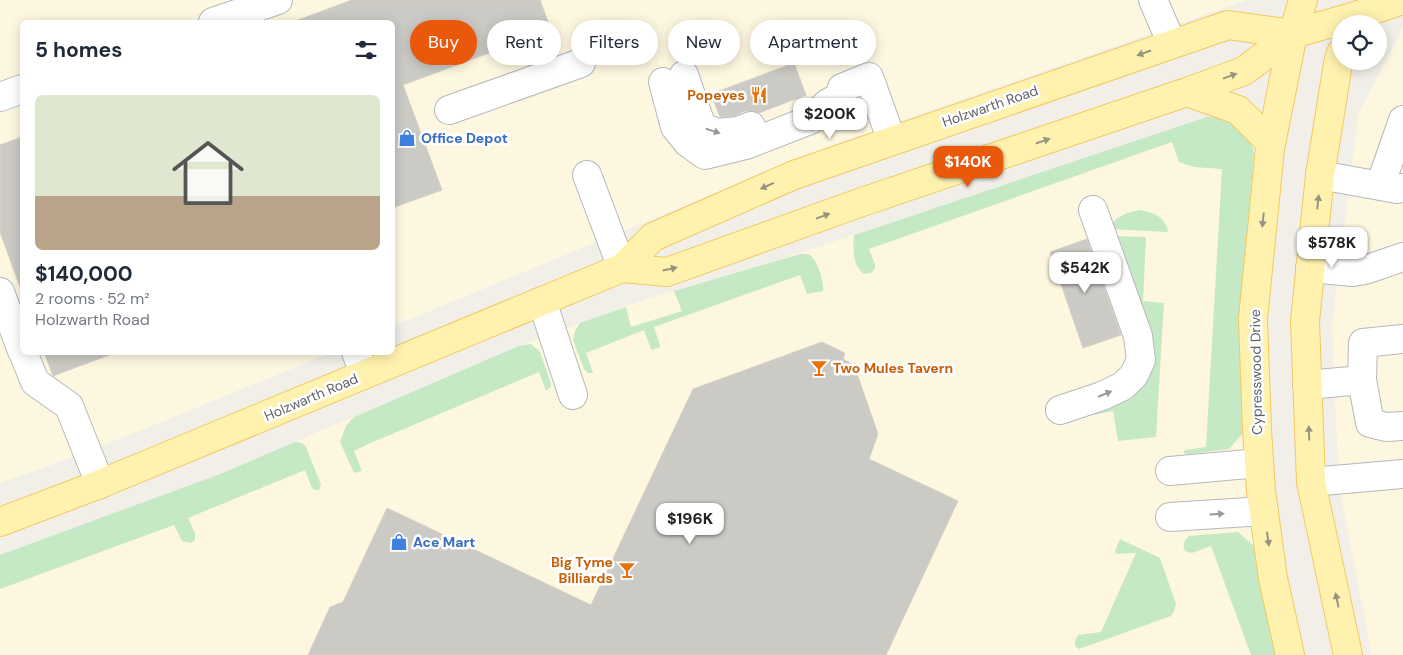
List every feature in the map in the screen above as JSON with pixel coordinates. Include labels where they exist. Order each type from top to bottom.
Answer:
[{"type":"main road","name":"Cypresswood Drive","points":[[1290,655],[1273,578],[1264,511],[1256,430],[1253,319],[1271,144],[1292,34],[1303,0]]},
{"type":"main road","name":"Holzwarth Road","points":[[622,268],[667,272],[862,202],[1244,71],[1292,34],[1403,0]]},
{"type":"main road","name":"Holzwarth Road","points":[[395,351],[542,302],[622,268],[653,237],[794,175],[1228,25],[1292,34]]},
{"type":"main road","points":[[1337,70],[1320,175],[1304,321],[1311,482],[1348,655]]},
{"type":"main road","points":[[1187,92],[1238,110],[1271,144]]},
{"type":"main road","name":"Holzwarth Road","points":[[1,516],[100,484],[360,363],[384,355]]},
{"type":"lane","points":[[219,20],[278,0]]},
{"type":"lane","points":[[1153,0],[1172,44]]},
{"type":"lane","points":[[449,110],[575,65]]},
{"type":"lane","points":[[673,79],[675,127],[688,143],[705,155],[746,145],[810,120],[828,103],[839,96],[842,88],[869,77],[892,141]]},
{"type":"lane","points":[[0,97],[20,90]]},
{"type":"lane","points":[[1320,175],[1391,187],[1403,120]]},
{"type":"lane","points":[[587,175],[622,268]]},
{"type":"lane","points":[[1060,410],[1102,396],[1123,386],[1134,375],[1141,360],[1138,336],[1093,210]]},
{"type":"lane","points":[[1310,268],[1353,272],[1365,270],[1403,257]]},
{"type":"lane","points":[[0,292],[20,344]]},
{"type":"lane","points":[[542,302],[573,395]]},
{"type":"lane","points":[[1403,339],[1363,343],[1362,380],[1370,423],[1386,427],[1403,426]]},
{"type":"lane","points":[[24,355],[35,382],[69,406],[100,484]]},
{"type":"lane","points":[[1307,384],[1362,380]]},
{"type":"lane","points":[[1170,471],[1259,463]]},
{"type":"lane","points":[[1311,482],[1402,481]]},
{"type":"lane","points":[[1170,518],[1264,511]]},
{"type":"shaded area","points":[[0,0],[1247,0],[832,145],[395,325],[395,20],[20,20],[20,355],[325,355],[152,426],[0,483]]},
{"type":"shaded area","points":[[1403,27],[1403,655],[1372,655],[1339,485],[1332,327],[1358,115],[1381,70],[1387,70],[1387,58]]},
{"type":"shaded area","points":[[1207,117],[1254,154],[1240,314],[1242,434],[1254,546],[1276,655],[0,655],[0,555],[220,474],[519,346],[646,299],[781,259]]},
{"type":"green space","points":[[1207,117],[1223,118],[1238,124],[1250,135],[1254,154],[1240,314],[1242,434],[1229,449],[1190,454],[1185,454],[1184,452],[1185,450],[1206,447],[1222,169],[1194,167],[1179,162],[1172,142],[869,249],[875,264],[875,269],[871,273],[864,274],[857,266],[854,251],[854,235]]},
{"type":"green space","points":[[1141,210],[1159,216],[1165,223],[1168,232],[1109,229],[1122,215]]},
{"type":"green space","points":[[1111,236],[1146,237],[1143,301],[1164,303],[1156,437],[1118,441],[1113,411],[1093,415],[1095,409],[1135,390]]},
{"type":"green space","points":[[800,254],[809,255],[814,260],[822,278],[823,291],[807,294],[800,275],[654,327],[660,347],[652,350],[644,330],[586,353],[593,373],[588,373],[584,369],[573,340],[575,331],[580,323],[626,307],[631,327],[682,311],[674,291]]},
{"type":"green space","points":[[531,344],[540,352],[551,383],[551,387],[546,391],[539,372],[366,445],[354,451],[362,471],[354,473],[340,442],[346,426],[354,417],[519,346]]},
{"type":"green space","points":[[295,442],[302,443],[306,447],[321,485],[319,490],[312,488],[305,470],[188,518],[195,533],[195,540],[191,543],[182,541],[174,525],[0,589],[0,555],[220,474]]},
{"type":"green space","points":[[1238,532],[1254,546],[1276,655],[1251,655],[1211,546],[1192,553],[1184,549],[1184,543],[1189,536]]},
{"type":"green space","points":[[1120,539],[1160,558],[1176,604],[1174,611],[1171,616],[1079,649],[1075,646],[1078,635],[1101,632],[1136,553],[1116,554],[1115,551]]},
{"type":"building","points":[[352,0],[540,0],[547,20],[487,20],[487,54],[477,58],[477,20],[410,20],[410,65],[457,65],[403,85],[442,190],[395,207],[395,20],[298,20]]},
{"type":"building","name":"Popeyes","points":[[789,65],[795,65],[806,95],[759,113],[745,111],[734,116],[720,117],[711,94]]},
{"type":"building","points":[[20,138],[20,287],[0,232],[0,145]]},
{"type":"building","points":[[1087,239],[1121,335],[1083,348],[1050,252]]},
{"type":"building","points":[[822,342],[845,353],[843,359],[854,365],[878,434],[869,459],[958,501],[886,655],[308,655],[330,607],[343,602],[387,508],[591,605],[693,389]]},
{"type":"building","points":[[45,355],[109,355],[53,376]]},
{"type":"place","name":"Popeyes","points":[[759,95]]},
{"type":"place","name":"Office Depot","points":[[407,138]]},
{"type":"place","name":"Two Mules Tavern","points":[[819,368]]},
{"type":"place","name":"Ace Mart","points":[[399,542]]},
{"type":"place","name":"Big Tyme Billiards","points":[[627,570]]}]
